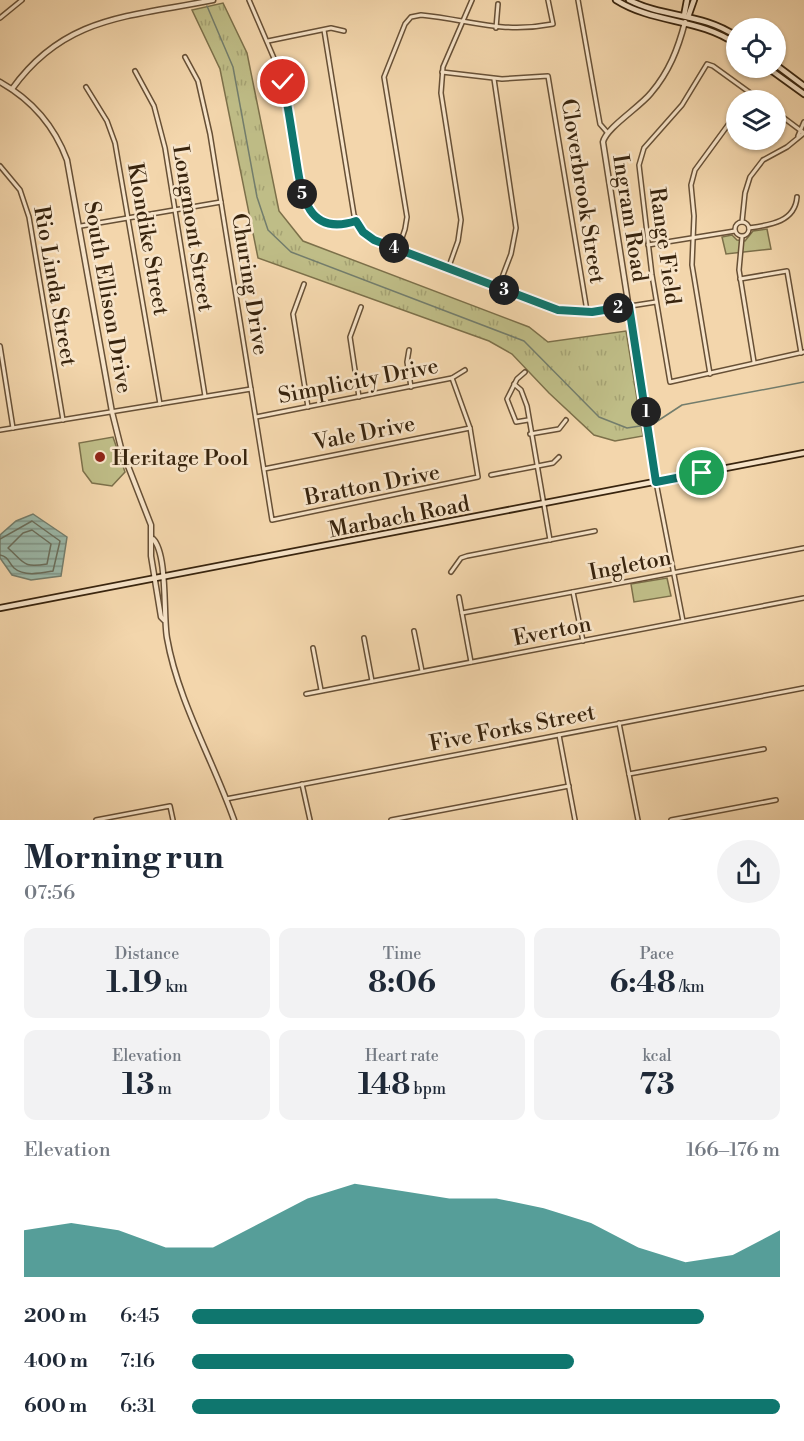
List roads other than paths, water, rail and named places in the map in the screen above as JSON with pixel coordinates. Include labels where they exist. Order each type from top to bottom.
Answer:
[{"type":"main road","points":[[616,0],[651,16],[685,22],[715,32],[726,39]]},
{"type":"main road","points":[[629,0],[656,11],[686,15],[712,23],[726,31]]},
{"type":"main road","name":"Ingram Road","points":[[685,22],[687,0]]},
{"type":"main road","name":"Ingram Road","points":[[686,15],[694,0]]},
{"type":"main road","points":[[786,72],[804,86]]},
{"type":"main road","points":[[782,78],[804,94]]},
{"type":"main road","name":"Marbach Road","points":[[0,608],[804,453]]},
{"type":"street","points":[[0,18],[22,0]]},
{"type":"street","points":[[12,89],[40,56],[80,30],[105,22],[213,0]]},
{"type":"street","points":[[249,0],[282,77],[305,203],[313,214],[325,222],[341,225],[356,221]]},
{"type":"street","points":[[448,269],[458,241],[461,220],[441,93],[442,72],[472,0]]},
{"type":"street","points":[[398,250],[407,217],[385,84],[388,61],[404,26],[411,17],[421,15],[496,28],[524,28],[553,24],[548,0]]},
{"type":"street","points":[[578,0],[600,124],[608,132]]},
{"type":"street","points":[[496,28],[498,4]]},
{"type":"street","name":"Ingram Road","points":[[656,482],[603,146],[608,132],[637,109],[658,85],[677,52],[685,22]]},
{"type":"street","points":[[268,41],[337,28],[344,31]]},
{"type":"street","points":[[324,30],[356,221],[368,237],[558,310],[586,311],[656,302]]},
{"type":"street","name":"Churing Drive","points":[[185,57],[195,71],[202,95],[272,520]]},
{"type":"street","name":"Range Field","points":[[710,374],[669,382],[648,245],[639,174],[640,157],[650,139],[682,105],[707,64],[746,90]]},
{"type":"street","name":"Longmont Street","points":[[135,71],[154,106],[165,148],[205,396]]},
{"type":"street","points":[[442,72],[494,79],[516,228],[511,254],[498,288]]},
{"type":"street","name":"Cloverbrook Street","points":[[494,79],[548,76],[586,311]]},
{"type":"street","name":"South Ellison Drive","points":[[0,82],[33,106],[57,137],[67,160],[81,226],[112,412],[126,464],[147,511],[159,554],[167,612],[165,620],[177,678],[234,820]]},
{"type":"street","name":"Klondike Street","points":[[86,87],[112,131],[160,404]]},
{"type":"street","points":[[742,222],[746,187],[750,177],[763,160],[787,147],[804,133],[786,119]]},
{"type":"street","points":[[798,136],[799,129],[804,122]]},
{"type":"street","points":[[726,128],[692,177],[692,265],[710,374],[803,352],[787,271],[740,279]]},
{"type":"street","name":"Rio Linda Street","points":[[0,166],[16,183],[29,217],[63,420]]},
{"type":"street","points":[[749,228],[784,219],[795,207],[797,197]]},
{"type":"street","points":[[81,226],[221,202]]},
{"type":"street","points":[[735,231],[736,225],[742,222]]},
{"type":"street","points":[[742,222],[749,228]]},
{"type":"street","points":[[742,237],[747,235],[749,228]]},
{"type":"street","points":[[648,245],[735,231],[742,237]]},
{"type":"street","points":[[742,237],[740,279],[754,362]]},
{"type":"street","points":[[304,284],[293,314],[308,407]]},
{"type":"street","points":[[359,397],[350,337],[361,307]]},
{"type":"street","points":[[0,346],[13,428]]},
{"type":"street","points":[[409,350],[407,362],[411,387]]},
{"type":"street","name":"Simplicity Drive","points":[[256,417],[452,378],[465,370]]},
{"type":"street","points":[[525,372],[514,384],[507,399],[516,422],[528,420]]},
{"type":"street","points":[[452,378],[470,428]]},
{"type":"street","points":[[514,384],[524,394],[550,540]]},
{"type":"street","points":[[0,430],[251,388]]},
{"type":"street","points":[[531,434],[559,429],[566,420]]},
{"type":"street","name":"Vale Drive","points":[[264,469],[470,428]]},
{"type":"street","name":"Bratton Drive","points":[[272,520],[478,477],[470,428]]},
{"type":"street","points":[[491,475],[553,464],[559,457]]},
{"type":"street","points":[[126,464],[157,458]]},
{"type":"street","points":[[656,482],[683,621]]},
{"type":"street","points":[[451,572],[461,558],[467,555],[595,531]]},
{"type":"street","name":"South Ellison Drive","points":[[153,539],[150,542],[151,556],[161,617],[165,620]]},
{"type":"street","name":"Ingleton","points":[[462,613],[804,548]]},
{"type":"street","points":[[151,556],[159,554]]},
{"type":"street","points":[[573,592],[583,640]]},
{"type":"street","points":[[459,597],[471,662]]},
{"type":"street","name":"Everton","points":[[306,694],[804,598]]},
{"type":"street","points":[[414,631],[422,671]]},
{"type":"street","points":[[364,638],[372,681]]},
{"type":"street","points":[[313,648],[321,691]]},
{"type":"street","name":"Five Forks Street","points":[[226,799],[804,688]]},
{"type":"street","points":[[619,723],[638,820]]},
{"type":"street","points":[[559,735],[575,820]]},
{"type":"street","points":[[629,774],[764,749]]},
{"type":"street","points":[[302,784],[310,820]]},
{"type":"street","points":[[391,820],[569,786]]},
{"type":"street","points":[[671,820],[776,800]]},
{"type":"street","points":[[96,820],[170,806],[173,820]]},
{"type":"water","points":[[33,514],[67,537],[61,576],[31,580],[12,575],[0,558],[0,535],[16,521]]},
{"type":"waterway","points":[[207,6],[233,67],[257,197],[268,230],[291,252],[524,341],[599,417],[627,428],[653,424],[682,405],[804,382]]},
{"type":"place","name":"Heritage Pool","points":[[100,457]]}]
